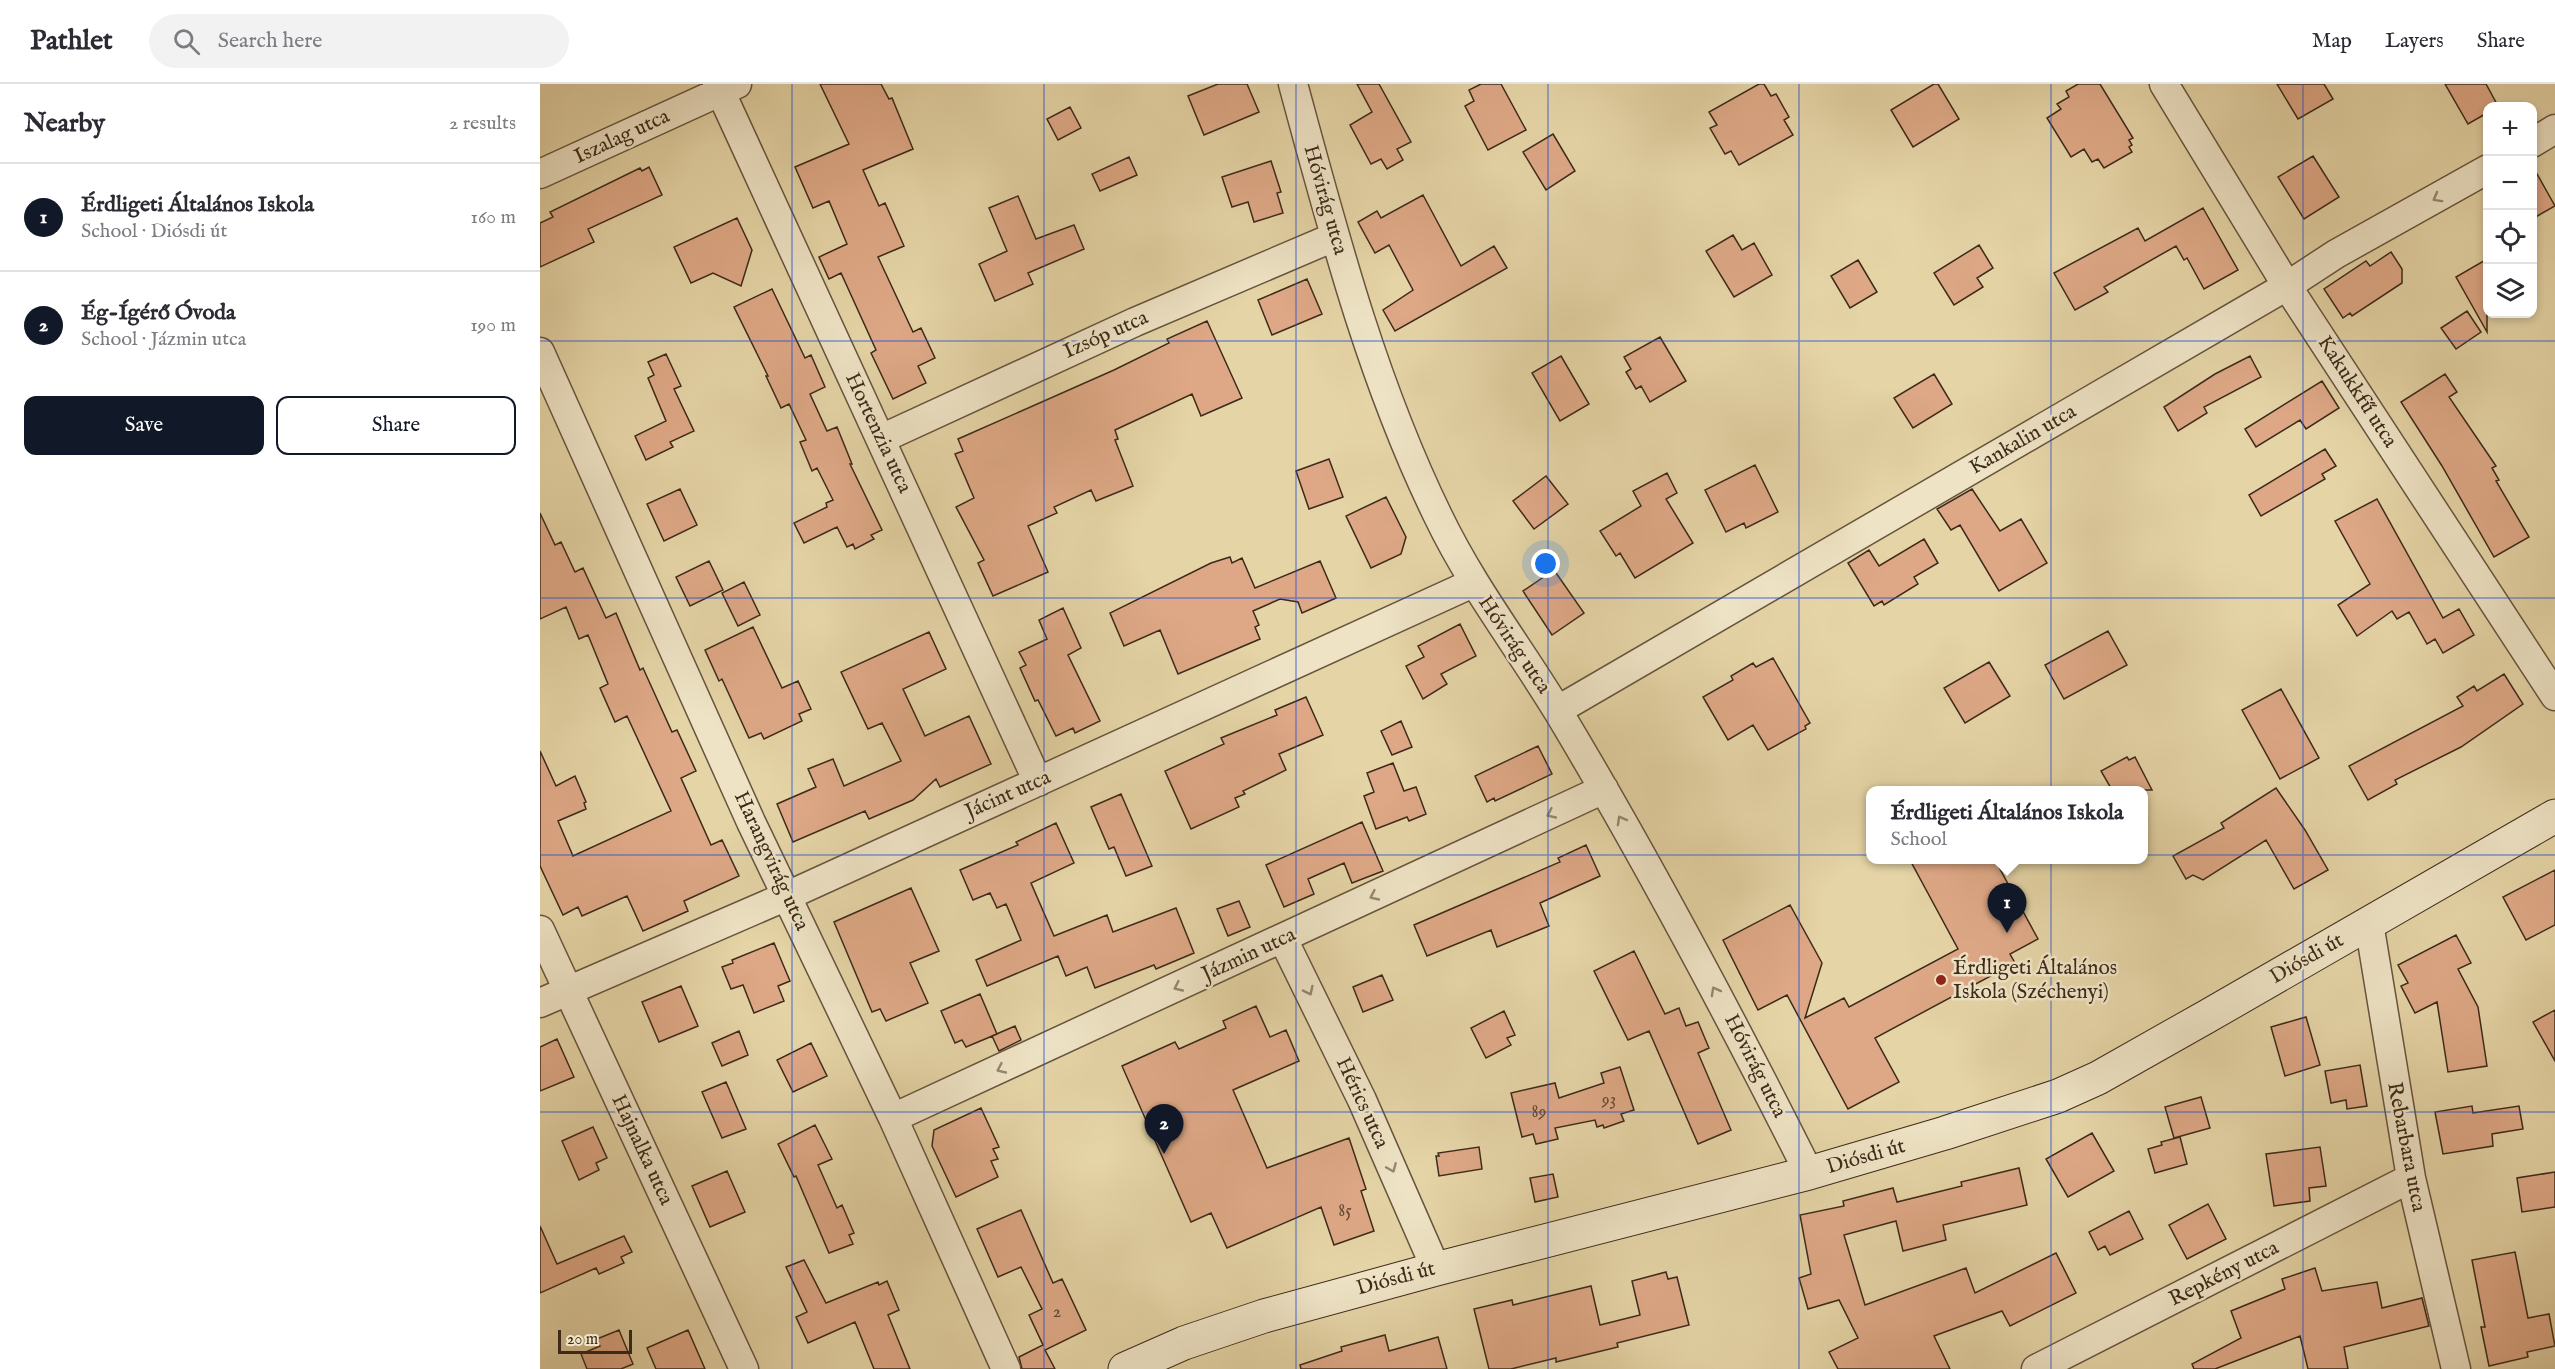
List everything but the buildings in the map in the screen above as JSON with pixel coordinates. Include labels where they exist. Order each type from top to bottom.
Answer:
[{"type":"main road","name":"Diósdi út","points":[[1125,1369],[1184,1343],[1264,1316],[1436,1269],[1809,1173],[1945,1133],[2058,1096],[2107,1072],[2555,816]]},
{"type":"street","name":"Hóvirág utca","points":[[1293,84],[1334,237],[1374,364],[1401,435],[1439,518],[1473,583],[1558,710],[1604,789],[1739,1034],[1809,1173]]},
{"type":"street","name":"Kakukkfű utca","points":[[2164,84],[2287,286],[2555,696]]},
{"type":"street","name":"Iszalag utca","points":[[540,174],[725,86]]},
{"type":"street","name":"Hortenzia utca","points":[[725,86],[881,439],[1038,782]]},
{"type":"street","points":[[2537,140],[2555,129]]},
{"type":"street","name":"Kankalin utca","points":[[1558,710],[2287,286],[2336,254],[2483,171]]},
{"type":"street","name":"Izsóp utca","points":[[881,439],[1135,322],[1334,237]]},
{"type":"street","name":"Harangvirág utca","points":[[540,352],[751,822],[893,1119],[1006,1369]]},
{"type":"street","name":"Jácint utca","points":[[540,1003],[786,896],[1473,583]]},
{"type":"street","name":"Jázmin utca","points":[[893,1119],[1604,789]]},
{"type":"street","name":"Rebarbara utca","points":[[2369,923],[2410,1178],[2456,1369]]},
{"type":"street","name":"Hajnalka utca","points":[[540,930],[744,1369]]},
{"type":"street","name":"Hérics utca","points":[[1283,939],[1362,1100],[1436,1269]]},
{"type":"street","name":"Repkény utca","points":[[2036,1369],[2410,1178]]},
{"type":"place","name":"Érdligeti Általános Iskola","points":[[2007,933]]},
{"type":"place","name":"Érdligeti Általános Iskola (Széchenyi)","points":[[1941,980]]},
{"type":"place","name":"Ég-Ígérő Óvoda","points":[[1164,1154]]}]
